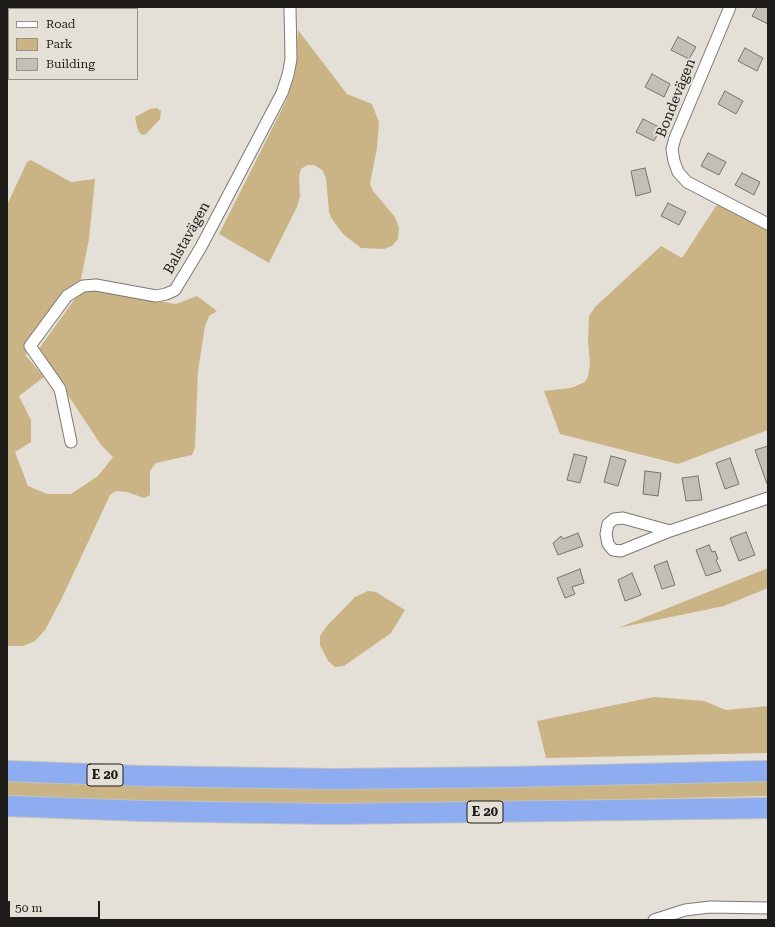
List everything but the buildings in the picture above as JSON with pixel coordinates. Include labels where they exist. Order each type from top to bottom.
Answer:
[{"type":"highway","name":"E 20","points":[[7,771],[143,776],[333,779],[509,777],[768,771]]},
{"type":"highway","name":"E 20","points":[[7,806],[144,811],[333,814],[768,808]]},
{"type":"street","name":"Balstavägen","points":[[70,442],[60,389],[30,346],[67,296],[83,286],[96,285],[156,296],[175,290],[201,247],[282,93],[288,75],[291,58],[290,7]]},
{"type":"street","name":"Bondevägen","points":[[730,7],[675,138],[672,149],[673,155],[678,172],[687,182],[768,224]]},
{"type":"street","points":[[670,532],[623,518],[614,518],[608,524],[606,534],[608,544],[613,550],[621,551],[670,532],[768,498]]},
{"type":"street","points":[[654,920],[685,910],[710,907],[768,908]]},
{"type":"green space","points":[[298,30],[347,94],[372,104],[379,122],[377,148],[370,184],[373,191],[395,217],[399,228],[398,239],[392,246],[384,249],[361,248],[343,234],[332,219],[329,212],[326,178],[322,170],[314,165],[307,165],[301,169],[299,176],[300,196],[297,207],[269,263],[219,234],[286,101],[295,74]]},
{"type":"green space","points":[[157,108],[161,111],[160,119],[146,134],[142,135],[138,131],[135,117],[150,109]]},
{"type":"green space","points":[[31,160],[71,182],[95,179],[89,239],[81,279],[28,345],[26,356],[44,377],[19,396],[31,420],[31,442],[15,452],[28,486],[47,494],[71,494],[98,476],[113,457],[101,445],[38,350],[79,293],[95,290],[176,304],[197,296],[217,311],[209,316],[205,326],[198,371],[195,447],[192,455],[156,463],[150,471],[150,495],[144,498],[127,492],[116,491],[110,495],[62,598],[45,630],[35,641],[23,646],[7,646],[7,205],[27,162]]},
{"type":"green space","points":[[719,205],[768,230],[768,430],[678,464],[560,434],[544,391],[571,388],[585,382],[588,376],[590,364],[588,341],[589,316],[595,307],[661,246],[682,258],[716,206]]},
{"type":"green space","points":[[768,568],[768,588],[724,606],[618,628]]},
{"type":"green space","points":[[368,591],[376,592],[405,610],[391,633],[344,666],[335,667],[328,661],[320,645],[320,636],[326,627],[355,597]]},
{"type":"green space","points":[[654,697],[704,701],[726,710],[768,706],[768,753],[546,758],[537,721]]},
{"type":"green space","points":[[7,779],[768,780],[768,796],[399,804],[142,802],[7,795]]}]
